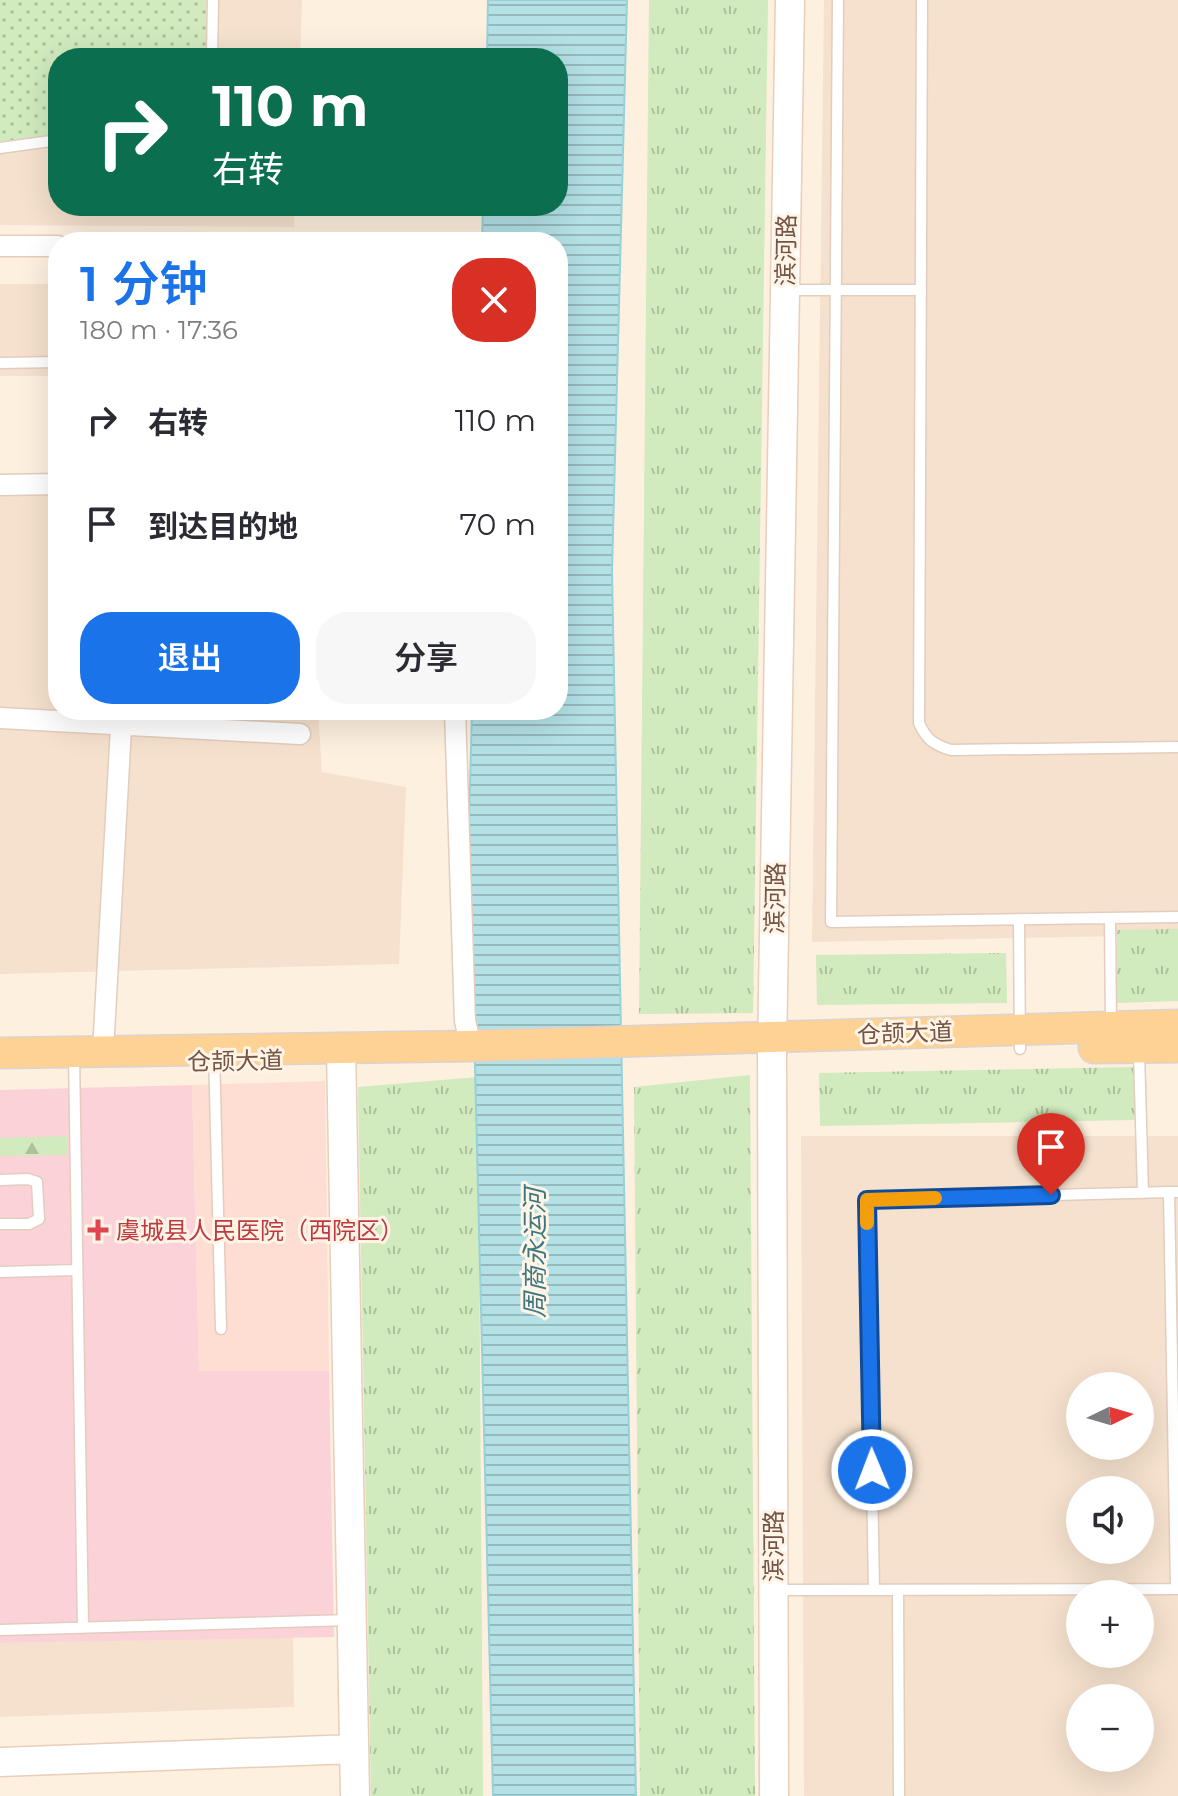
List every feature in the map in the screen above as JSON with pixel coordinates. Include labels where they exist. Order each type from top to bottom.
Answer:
[{"type":"main road","name":"仓颉大道","points":[[0,1053],[214,1055],[1125,1037],[1178,1025]]},
{"type":"main road","name":"仓颉大道","points":[[1125,1037],[1178,1047]]},
{"type":"main road","name":"仓颉大道","points":[[0,1066],[84,1056]]},
{"type":"street","name":"滨河路","points":[[774,1796],[772,1044],[790,0]]},
{"type":"street","points":[[0,246],[48,246]]},
{"type":"street","points":[[0,485],[48,484]]},
{"type":"street","points":[[0,718],[48,718]]},
{"type":"street","points":[[84,1056],[121,720]]},
{"type":"street","points":[[153,720],[300,734]]},
{"type":"street","points":[[455,720],[465,1021],[471,1051]]},
{"type":"street","points":[[341,1053],[355,1796]]},
{"type":"street","points":[[0,1762],[354,1749]]},
{"type":"lane","points":[[212,48],[213,0]]},
{"type":"lane","points":[[838,0],[831,922],[1178,917]]},
{"type":"lane","points":[[922,0],[919,723],[925,738],[951,750],[1178,747]]},
{"type":"lane","points":[[0,148],[48,141]]},
{"type":"lane","points":[[785,290],[921,290]]},
{"type":"lane","points":[[0,363],[48,362]]},
{"type":"lane","points":[[1110,918],[1143,1193]]},
{"type":"lane","points":[[1019,920],[1020,1039]]},
{"type":"lane","points":[[214,1055],[221,1329]]},
{"type":"lane","points":[[83,1628],[77,1270],[84,1056]]},
{"type":"lane","points":[[0,1180],[28,1179],[37,1182],[39,1219],[29,1224],[0,1224]]},
{"type":"lane","points":[[774,1590],[874,1590],[898,1590],[1177,1589],[1174,1192],[867,1200],[874,1590]]},
{"type":"lane","points":[[0,1272],[77,1270]]},
{"type":"lane","points":[[898,1590],[899,1796]]},
{"type":"lane","points":[[0,1630],[352,1620]]},
{"type":"shaded area","points":[[0,0],[302,0],[300,48],[48,48],[48,216],[295,216],[294,227],[0,225]]},
{"type":"shaded area","points":[[824,0],[1178,0],[1178,935],[812,942]]},
{"type":"shaded area","points":[[0,284],[48,284],[48,376],[0,376]]},
{"type":"shaded area","points":[[48,478],[48,720],[319,720],[322,772],[406,787],[399,964],[0,974],[0,480]]},
{"type":"shaded area","points":[[325,1081],[329,1371],[199,1371],[192,1085]]},
{"type":"shaded area","name":"虞城县人民医院（西院区）","points":[[192,1085],[199,1371],[329,1371],[334,1637],[0,1643],[0,1090]]},
{"type":"shaded area","points":[[801,1136],[1178,1136],[1178,1796],[804,1796]]},
{"type":"shaded area","points":[[293,1637],[294,1707],[0,1717],[0,1643]]},
{"type":"green space","points":[[0,0],[206,0],[206,48],[48,48],[48,138],[0,144]]},
{"type":"green space","points":[[649,0],[768,0],[753,1013],[639,1014]]},
{"type":"green space","points":[[1178,929],[1178,1001],[1117,1003],[1117,930]]},
{"type":"green space","points":[[1006,953],[1007,1003],[817,1005],[816,955]]},
{"type":"green space","points":[[1134,1067],[1135,1120],[820,1126],[819,1073]]},
{"type":"green space","points":[[750,1075],[755,1796],[640,1796],[634,1087]]},
{"type":"green space","points":[[478,1077],[483,1796],[371,1796],[358,1087]]},
{"type":"green space","points":[[67,1136],[68,1155],[0,1156],[0,1138]]},
{"type":"water","name":"周商永运河","points":[[488,0],[627,0],[612,572],[636,1796],[493,1796],[469,822],[472,720],[568,720],[568,232],[482,232],[483,216],[568,216],[568,48],[487,48]]},
{"type":"slow traffic","points":[[867,1223],[867,1200],[935,1198]]},
{"type":"place","name":"虞城县人民医院（西院区）","points":[[98,1230]]},
{"type":"route","points":[[872,1470],[867,1200],[1051,1195]]}]
